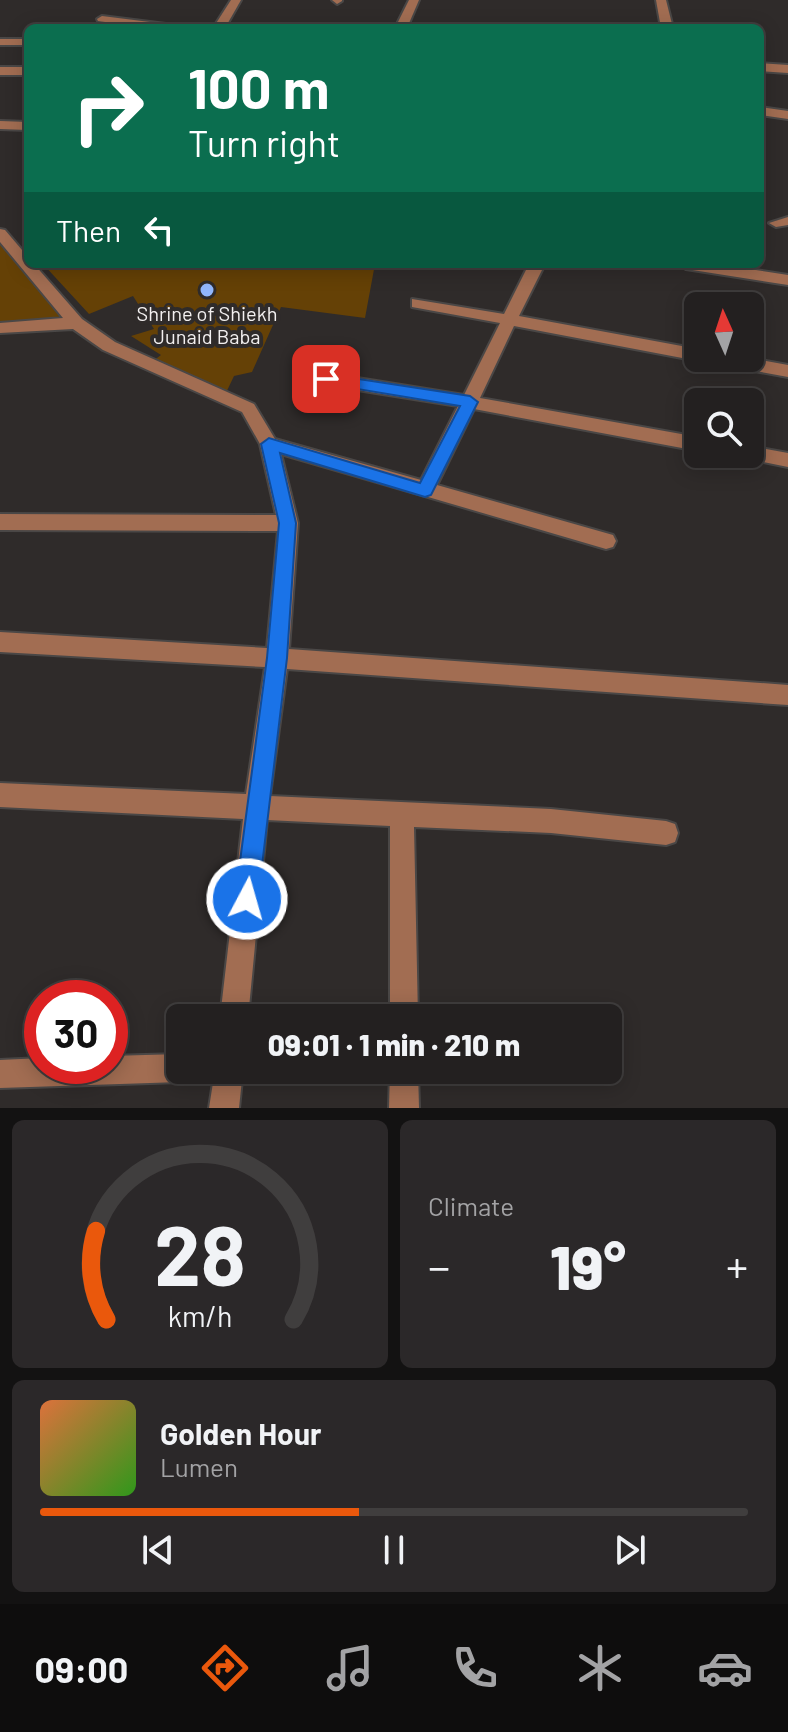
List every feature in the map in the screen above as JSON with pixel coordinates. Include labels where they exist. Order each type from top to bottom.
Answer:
[{"type":"street","points":[[221,24],[236,0]]},
{"type":"street","points":[[403,24],[414,0]]},
{"type":"street","points":[[661,0],[666,24]]},
{"type":"street","points":[[102,19],[142,24]]},
{"type":"street","points":[[0,42],[24,42]]},
{"type":"street","points":[[764,67],[788,69]]},
{"type":"street","points":[[0,71],[24,71]]},
{"type":"street","points":[[764,112],[788,115]]},
{"type":"street","points":[[0,125],[24,126]]},
{"type":"street","points":[[0,233],[24,261]]},
{"type":"street","points":[[30,268],[76,323],[109,346],[248,408],[269,444],[288,523],[277,658],[256,809],[235,1004]]},
{"type":"street","points":[[425,491],[535,268]]},
{"type":"street","points":[[722,268],[788,280]]},
{"type":"street","points":[[418,303],[684,352]]},
{"type":"street","points":[[0,328],[76,323]]},
{"type":"street","points":[[764,367],[788,371]]},
{"type":"street","points":[[326,379],[684,441]]},
{"type":"street","points":[[269,444],[606,541]]},
{"type":"street","points":[[764,456],[788,460]]},
{"type":"street","points":[[0,522],[288,523]]},
{"type":"street","points":[[0,642],[277,658],[788,695]]},
{"type":"street","points":[[0,795],[551,821],[666,833]]},
{"type":"street","points":[[402,816],[404,1004]]},
{"type":"street","points":[[0,1074],[166,1068]]},
{"type":"street","points":[[224,1108],[227,1084]]},
{"type":"street","points":[[404,1084],[404,1108]]},
{"type":"shaded area","points":[[0,233],[24,261],[24,268],[30,268],[76,323],[0,328]]},
{"type":"shaded area","points":[[47,268],[374,268],[365,318],[281,307],[252,372],[234,376],[224,397],[149,364],[161,355],[131,336],[154,329],[133,296],[89,314]]},
{"type":"place","name":"Shrine of Shiekh Junaid Baba","points":[[207,290]]},
{"type":"route","points":[[247,899],[277,658],[288,523],[269,444],[425,491],[470,402],[326,379]]}]
